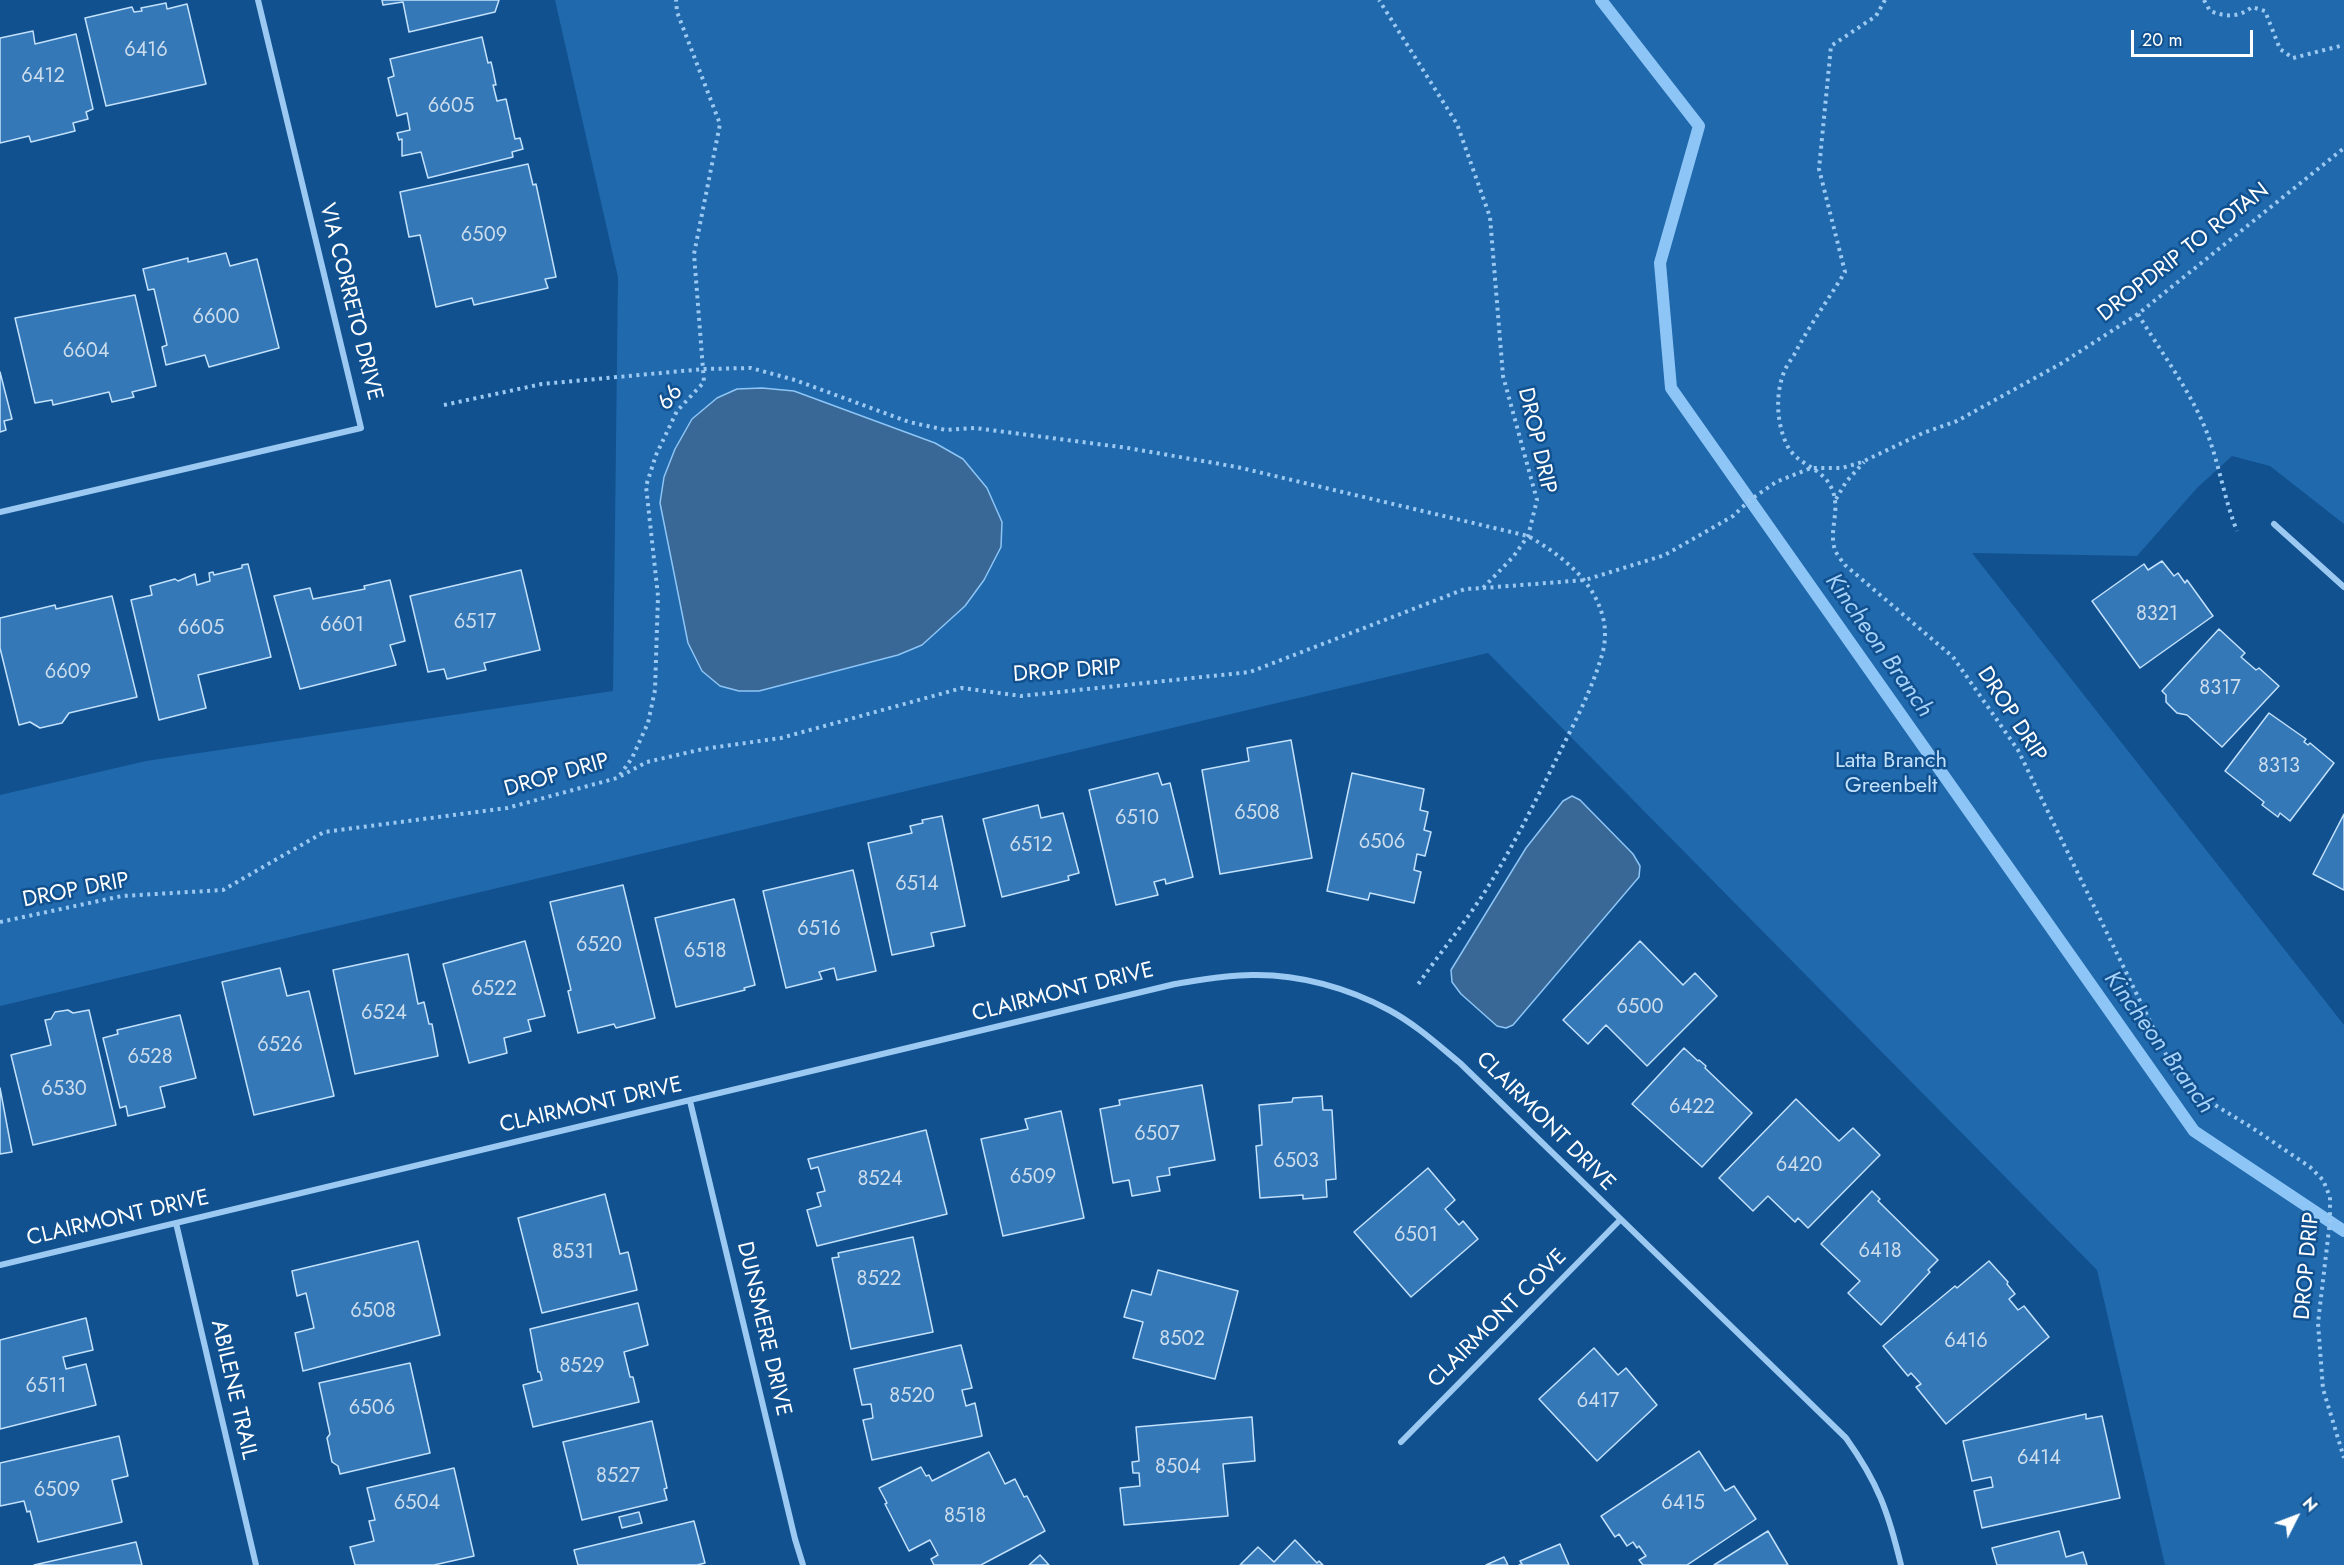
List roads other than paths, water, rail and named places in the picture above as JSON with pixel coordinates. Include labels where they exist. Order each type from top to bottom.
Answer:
[{"type":"street","name":"VIA CORRETO DRIVE","points":[[0,512],[361,428],[258,0]]},
{"type":"street","points":[[2274,524],[2344,587]]},
{"type":"street","name":"CLAIRMONT DRIVE","points":[[0,1265],[1175,984],[1252,975],[1284,976],[1318,982],[1390,1011],[1424,1034],[1460,1063],[1846,1438],[1867,1468],[1883,1500],[1900,1565]]},
{"type":"street","name":"DUNSMERE DRIVE","points":[[690,1101],[795,1539],[804,1565]]},
{"type":"street","name":"CLAIRMONT COVE","points":[[1401,1442],[1620,1220]]},
{"type":"street","name":"ABILENE TRAIL","points":[[176,1223],[256,1565]]},
{"type":"waterway","name":"Kincheon Branch","points":[[1601,0],[1699,126],[1660,263],[1671,388],[2194,1131],[2344,1231]]},
{"type":"park label","name":"Latta Branch Greenbelt","points":[[1891,774]]}]
